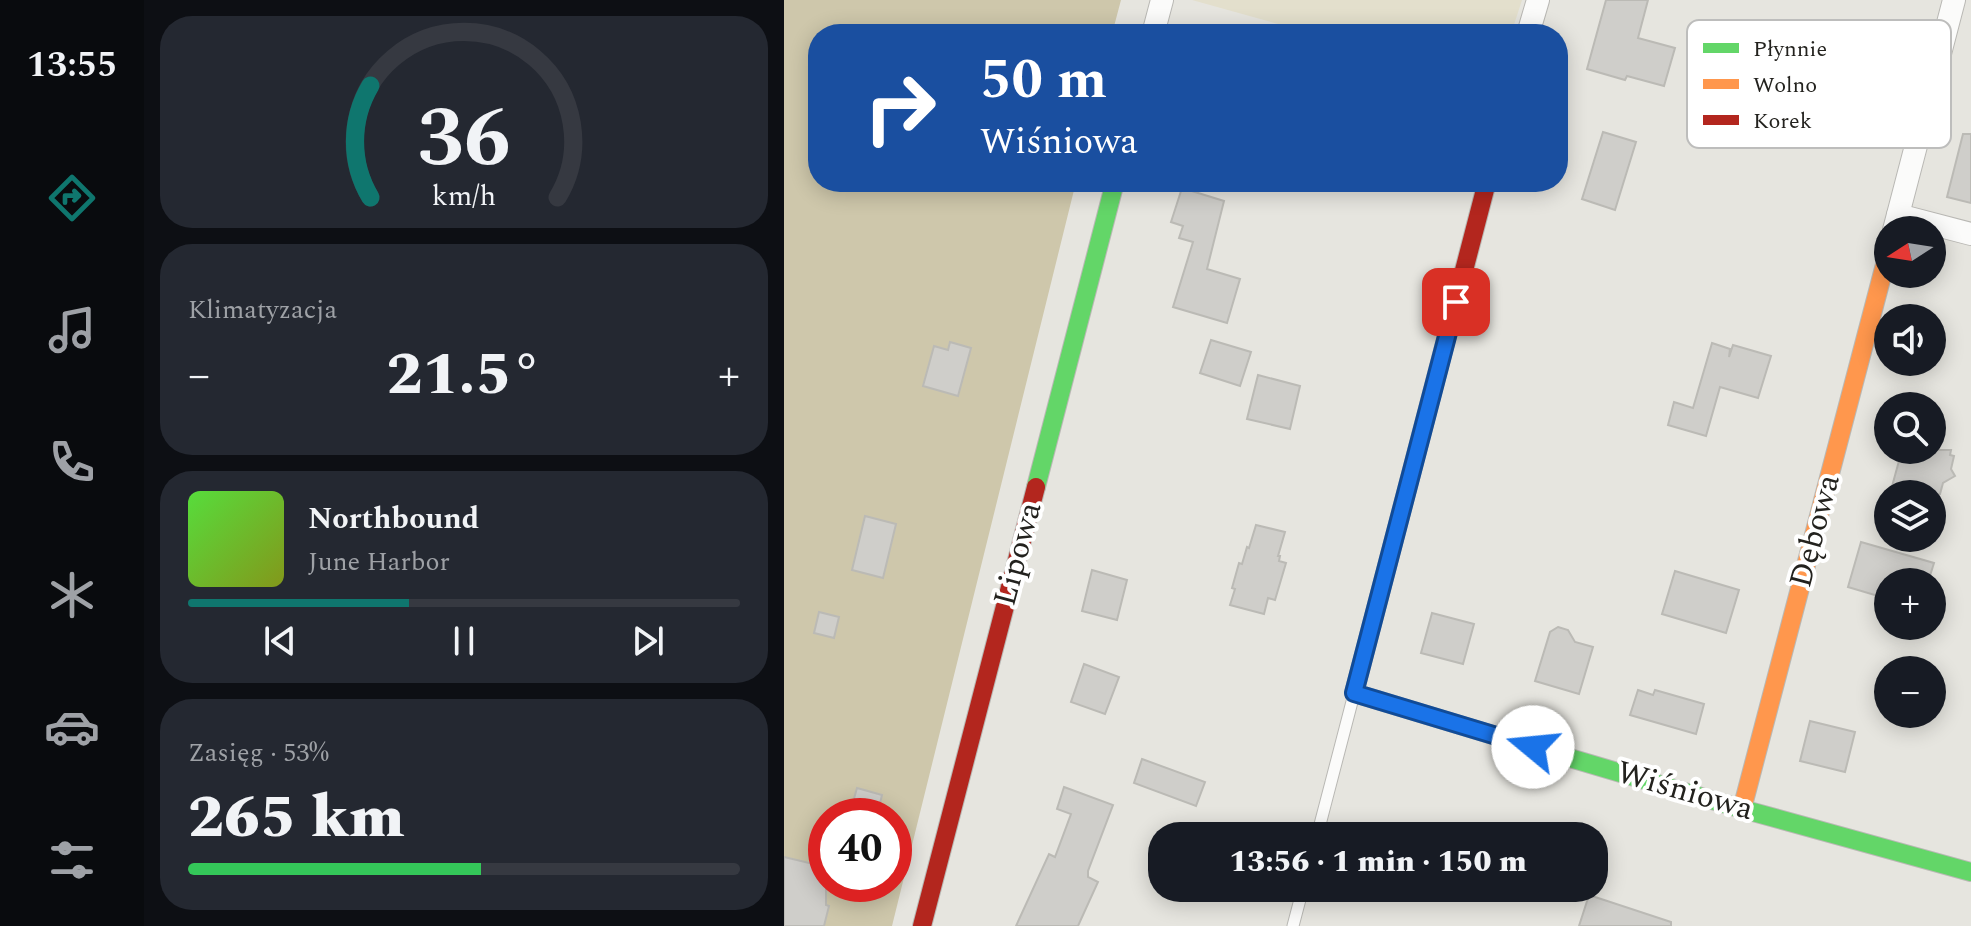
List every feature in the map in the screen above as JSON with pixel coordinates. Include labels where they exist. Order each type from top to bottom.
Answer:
[{"type":"street","points":[[1156,24],[1162,0]]},
{"type":"street","points":[[1531,24],[1538,0]]},
{"type":"street","points":[[1949,20],[1954,0]]},
{"type":"street","points":[[1898,216],[1916,148]]},
{"type":"street","name":"Lipowa","points":[[922,926],[1112,192]]},
{"type":"street","points":[[1354,693],[1484,192]]},
{"type":"street","points":[[1946,230],[1971,234]]},
{"type":"street","name":"Dębowa","points":[[1742,809],[1879,288]]},
{"type":"street","name":"Wiśniowa","points":[[1354,693],[1742,809],[1971,872]]},
{"type":"lane","points":[[1321,822],[1354,693]]},
{"type":"lane","points":[[1293,926],[1299,902]]},
{"type":"shaded area","points":[[784,0],[1121,0],[1115,24],[808,24],[808,192],[1074,192],[912,845],[912,798],[808,798],[808,902],[898,902],[892,926],[784,926]]},
{"type":"shaded area","points":[[1192,0],[1522,0],[1514,24],[1278,24]]},
{"type":"building","points":[[1606,0],[1648,0],[1638,38],[1675,48],[1664,86],[1627,76],[1625,80],[1587,69]]},
{"type":"building","points":[[1603,132],[1636,142],[1615,210],[1582,199]]},
{"type":"building","points":[[1963,134],[1971,134],[1971,203],[1947,197]]},
{"type":"building","points":[[1181,192],[1195,192],[1224,201],[1207,269],[1240,279],[1227,323],[1173,307],[1193,242],[1179,238],[1183,226],[1171,222]]},
{"type":"building","points":[[1211,340],[1251,352],[1240,386],[1200,373]]},
{"type":"building","points":[[950,342],[971,348],[958,396],[923,386],[934,346],[948,350]]},
{"type":"building","points":[[1712,343],[1730,349],[1729,357],[1733,345],[1771,356],[1758,398],[1720,387],[1706,436],[1668,425],[1674,402],[1693,408]]},
{"type":"building","points":[[1258,375],[1300,386],[1290,429],[1247,419]]},
{"type":"building","points":[[1946,450],[1951,450],[1950,455],[1954,456],[1951,469],[1955,476],[1946,481],[1894,480],[1898,464],[1946,464]]},
{"type":"building","points":[[865,516],[896,524],[883,578],[852,570]]},
{"type":"building","points":[[1256,525],[1285,532],[1278,556],[1279,561],[1286,563],[1275,600],[1268,598],[1264,614],[1230,605],[1239,563],[1242,564]]},
{"type":"building","points":[[1861,542],[1874,546],[1874,552],[1896,552],[1934,563],[1932,568],[1874,568],[1874,595],[1848,587]]},
{"type":"building","points":[[1092,570],[1127,580],[1117,620],[1082,611]]},
{"type":"building","points":[[1675,571],[1739,590],[1726,633],[1662,614]]},
{"type":"building","points":[[819,612],[839,617],[834,638],[814,633]]},
{"type":"building","points":[[1432,613],[1474,624],[1463,664],[1421,653]]},
{"type":"building","points":[[1558,627],[1568,630],[1575,642],[1593,647],[1579,694],[1535,681],[1550,632]]},
{"type":"building","points":[[1084,664],[1119,677],[1105,714],[1071,702]]},
{"type":"building","points":[[1638,690],[1653,695],[1655,690],[1704,704],[1696,734],[1630,715]]},
{"type":"building","points":[[1810,721],[1855,732],[1845,772],[1800,761]]},
{"type":"building","points":[[1142,759],[1205,782],[1196,806],[1134,783]]},
{"type":"building","points":[[1064,787],[1113,805],[1088,871],[1088,877],[1098,882],[1078,926],[1016,926],[1049,854],[1055,857],[1071,814],[1057,809]]},
{"type":"building","points":[[857,788],[882,795],[881,798],[854,798]]},
{"type":"building","points":[[784,857],[808,863],[808,902],[826,902],[829,906],[824,926],[784,926]]},
{"type":"building","points":[[1608,901],[1671,922],[1671,926],[1579,926],[1587,902]]},
{"type":"traffic: fast","points":[[1036,487],[1112,192]]},
{"type":"traffic: fast","points":[[1516,742],[1971,872]]},
{"type":"traffic: slow","points":[[1742,809],[1879,288]]},
{"type":"traffic: jam","points":[[1484,192],[1354,693],[1516,742]]},
{"type":"traffic: jam","points":[[922,926],[1036,487]]},
{"type":"route","points":[[1456,302],[1354,693],[1533,747]]}]
